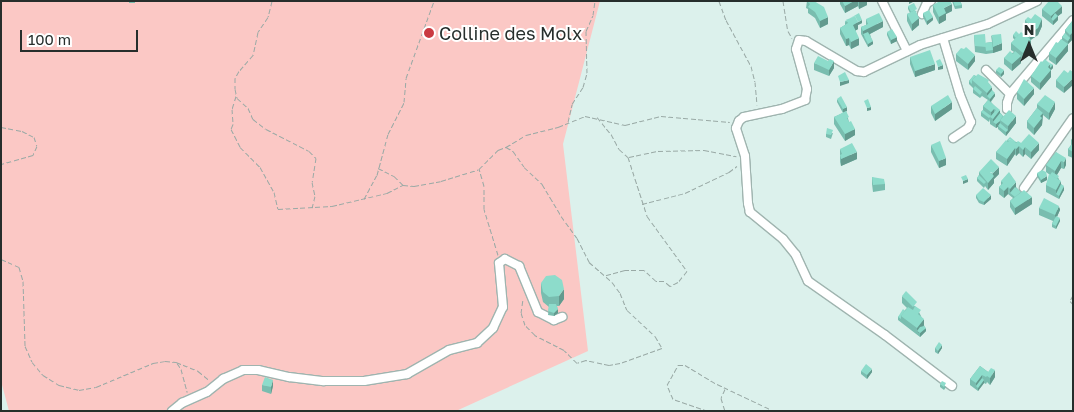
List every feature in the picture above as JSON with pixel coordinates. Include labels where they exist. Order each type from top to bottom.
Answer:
[{"type":"street","points":[[882,1],[907,51]]},
{"type":"street","points":[[922,14],[927,3],[931,1]]},
{"type":"street","points":[[952,386],[808,281],[796,255],[783,239],[750,212],[743,147],[737,136],[739,121],[744,117],[757,113],[798,104],[807,96],[796,46],[799,40],[806,41],[861,72],[907,51],[988,24],[1037,1]]},
{"type":"street","points":[[1007,109],[1010,94],[1073,20]]},
{"type":"street","points":[[943,38],[960,95],[971,122],[968,128],[953,138]]},
{"type":"street","points":[[986,70],[1010,94]]},
{"type":"street","points":[[1024,188],[1073,118]]},
{"type":"street","points":[[172,411],[206,392],[223,378],[243,370],[258,370],[289,377],[324,381],[364,381],[407,374],[449,350],[477,343],[493,328],[503,307],[499,264],[505,259],[519,266],[536,309],[547,317],[557,320],[562,318]]},
{"type":"path","points":[[272,1],[268,17],[258,32],[253,55],[235,78],[237,95],[232,109],[233,124],[231,129],[240,147],[260,167],[274,192],[278,209],[312,208],[364,200],[387,193],[402,185],[414,186],[479,169],[492,154],[526,134],[558,127],[584,116],[596,117],[625,125],[661,116],[739,121]]},
{"type":"path","points":[[364,200],[374,182],[388,134],[404,102],[406,78],[434,1]]},
{"type":"path","points":[[568,122],[572,104],[582,87],[587,73],[586,32],[596,1]]},
{"type":"path","points":[[719,1],[726,20],[751,66],[756,82],[757,113]]},
{"type":"path","points":[[783,1],[788,31],[796,46]]},
{"type":"path","points":[[237,95],[248,108],[253,119],[266,129],[309,151],[316,158],[312,182],[315,196],[312,208]]},
{"type":"path","points":[[596,117],[611,134],[619,149],[628,157],[647,216],[687,271],[678,282],[670,286],[664,281],[656,281],[644,270],[624,270],[605,275]]},
{"type":"path","points":[[1,126],[22,131],[34,137],[38,146],[33,155],[1,164]]},
{"type":"path","points":[[506,147],[513,151],[524,167],[542,184],[561,216],[578,238],[589,262],[605,275],[620,293],[627,310],[655,336],[662,348],[609,365],[586,360],[578,363],[564,350],[535,335],[525,325],[521,314],[523,300],[528,290]]},
{"type":"path","points":[[628,157],[658,152],[704,150],[745,159]]},
{"type":"path","points":[[642,204],[685,193],[730,172],[745,159]]},
{"type":"path","points":[[377,168],[394,176],[402,185]]},
{"type":"path","points":[[479,169],[484,186],[484,209],[496,254],[505,259]]},
{"type":"path","points":[[1,259],[19,267],[23,281],[25,346],[32,362],[43,375],[59,385],[79,390],[96,387],[152,363],[176,362],[198,371],[216,385]]},
{"type":"path","points":[[1073,295],[1070,301],[1073,304]]},
{"type":"path","points":[[176,362],[181,369],[190,400]]},
{"type":"path","points":[[708,411],[673,399],[668,385],[678,365],[685,365],[725,388],[774,411]]},
{"type":"path","points":[[725,388],[721,398],[725,411]]},
{"type":"shaded area","points":[[1,1],[600,1],[563,144],[588,351],[456,411],[9,411],[1,381]]},
{"type":"building","points":[[807,1],[814,1],[824,7],[828,17],[820,21],[815,12],[808,7],[810,4]]},
{"type":"building","points":[[842,1],[854,1],[845,6]]},
{"type":"building","points":[[940,1],[950,1],[952,4],[944,8],[946,13],[939,17],[933,5]]},
{"type":"building","points":[[953,1],[960,1],[962,5],[955,6]]},
{"type":"building","points":[[1049,1],[1057,1],[1062,6],[1051,16],[1042,9]]},
{"type":"building","points":[[914,3],[917,9],[911,12],[908,6]]},
{"type":"building","points":[[915,10],[919,18],[912,24],[907,14]]},
{"type":"building","points":[[929,10],[933,17],[927,21],[923,13]]},
{"type":"building","points":[[859,13],[862,20],[858,22],[855,16],[849,18]]},
{"type":"building","points":[[879,13],[883,21],[863,31],[861,27],[868,24],[866,19]]},
{"type":"building","points":[[1055,13],[1058,16],[1053,21],[1051,19]]},
{"type":"building","points":[[1035,14],[1042,19],[1038,28],[1030,34],[1023,28],[1028,23],[1025,20],[1028,17],[1031,19]]},
{"type":"building","points":[[855,16],[858,22],[853,25],[859,38],[851,42],[849,38],[846,39],[840,28],[848,23],[846,20]]},
{"type":"building","points":[[1073,20],[1073,32],[1070,35],[1065,30]]},
{"type":"building","points":[[892,29],[897,37],[891,40],[887,32]]},
{"type":"building","points":[[1016,31],[1019,34],[1016,38],[1013,35]]},
{"type":"building","points":[[868,32],[873,41],[868,44],[863,34]]},
{"type":"building","points":[[1021,32],[1031,40],[1023,53],[1011,43]]},
{"type":"building","points":[[1065,33],[1070,38],[1068,41],[1062,37]]},
{"type":"building","points":[[985,34],[986,47],[975,46],[974,35]]},
{"type":"building","points":[[1001,34],[1002,43],[993,47],[992,35]]},
{"type":"building","points":[[1061,39],[1068,44],[1056,58],[1049,53],[1056,42],[1058,43]]},
{"type":"building","points":[[992,42],[993,50],[986,51],[985,43]]},
{"type":"building","points":[[966,47],[975,55],[968,64],[956,54],[961,48],[964,49]]},
{"type":"building","points":[[930,50],[935,64],[915,71],[910,57]]},
{"type":"building","points":[[1010,51],[1013,54],[1015,51],[1021,56],[1012,64],[1004,58]]},
{"type":"building","points":[[818,56],[828,61],[830,59],[834,61],[829,70],[814,63]]},
{"type":"building","points":[[940,59],[943,65],[938,67],[936,61]]},
{"type":"building","points":[[1045,59],[1050,64],[1048,67],[1051,70],[1040,83],[1031,76],[1041,61]]},
{"type":"building","points":[[999,67],[1004,70],[1001,74],[996,70]]},
{"type":"building","points":[[1064,70],[1068,73],[1070,70],[1073,72],[1073,78],[1064,87],[1056,80]]},
{"type":"building","points":[[845,72],[849,80],[840,82],[838,76]]},
{"type":"building","points":[[978,74],[989,80],[988,82],[992,87],[987,93],[972,80]]},
{"type":"building","points":[[974,75],[976,76],[972,80],[972,84],[969,81]]},
{"type":"building","points":[[1024,79],[1034,88],[1024,99],[1017,92]]},
{"type":"building","points":[[975,86],[982,92],[980,95],[973,89]]},
{"type":"building","points":[[992,90],[995,93],[990,99],[987,96]]},
{"type":"building","points":[[948,95],[952,102],[935,114],[931,106]]},
{"type":"building","points":[[1045,95],[1055,102],[1049,113],[1037,104]]},
{"type":"building","points":[[841,96],[847,107],[843,109],[837,99]]},
{"type":"building","points":[[868,99],[871,107],[867,108],[864,101]]},
{"type":"building","points":[[988,100],[1000,110],[993,119],[990,117],[996,110],[994,109],[991,112],[983,106]]},
{"type":"building","points":[[1037,108],[1043,113],[1040,116],[1042,118],[1034,128],[1027,121]]},
{"type":"building","points":[[983,110],[991,116],[989,118],[981,112]]},
{"type":"building","points":[[1009,110],[1016,116],[1008,126],[1000,120]]},
{"type":"building","points":[[846,111],[849,122],[851,121],[855,129],[845,134],[834,117]]},
{"type":"building","points":[[1000,113],[1003,116],[996,124],[993,122]]},
{"type":"building","points":[[1000,123],[1008,130],[1006,132],[998,126]]},
{"type":"building","points":[[827,128],[833,130],[831,135],[826,134]]},
{"type":"building","points":[[1029,134],[1039,143],[1031,152],[1025,147],[1023,150],[1019,146],[1015,148],[1007,159],[996,152],[1006,140],[1008,142],[1010,139],[1016,143],[1018,141],[1021,143]]},
{"type":"building","points":[[940,141],[946,158],[939,161],[931,145]]},
{"type":"building","points":[[852,143],[857,152],[841,159],[840,149]]},
{"type":"building","points":[[1073,143],[1073,152],[1068,149]]},
{"type":"building","points":[[1056,152],[1066,158],[1064,162],[1061,161],[1055,171],[1046,165]]},
{"type":"building","points":[[991,159],[999,167],[993,173],[990,172],[994,176],[988,183],[979,172]]},
{"type":"building","points":[[1042,170],[1046,172],[1047,176],[1041,180],[1037,173]]},
{"type":"building","points":[[1009,172],[1016,182],[1010,189],[1008,187],[1004,191],[999,187],[1003,183],[1001,181]]},
{"type":"building","points":[[1052,172],[1059,176],[1057,179],[1050,175]]},
{"type":"building","points":[[1049,174],[1061,181],[1056,190],[1046,185]]},
{"type":"building","points":[[966,175],[968,179],[963,181],[961,177]]},
{"type":"building","points":[[979,175],[986,182],[984,184],[977,178]]},
{"type":"building","points":[[872,177],[884,179],[885,184],[873,185]]},
{"type":"building","points":[[1061,184],[1064,186],[1059,196],[1056,194]]},
{"type":"building","points":[[1015,187],[1021,192],[1015,197],[1010,193]]},
{"type":"building","points":[[983,188],[991,195],[984,202],[979,200],[976,195]]},
{"type":"building","points":[[1024,190],[1032,197],[1015,208],[1010,201]]},
{"type":"building","points":[[1044,198],[1059,206],[1055,215],[1039,208]]},
{"type":"building","points":[[1056,216],[1060,218],[1056,226],[1052,224]]},
{"type":"building","points":[[555,275],[562,280],[564,289],[559,296],[549,297],[543,292],[541,283],[546,276]]},
{"type":"building","points":[[906,291],[917,302],[913,307],[902,296]]},
{"type":"building","points":[[549,304],[556,304],[558,309],[554,313],[548,311]]},
{"type":"building","points":[[915,306],[921,310],[918,314],[924,319],[917,328],[901,316],[908,307],[913,310]]},
{"type":"building","points":[[903,309],[905,311],[901,319],[898,317]]},
{"type":"building","points":[[924,326],[926,328],[920,333],[917,331],[920,327]]},
{"type":"building","points":[[939,342],[942,345],[938,351],[935,348]]},
{"type":"building","points":[[866,364],[872,369],[867,375],[861,371]]},
{"type":"building","points":[[980,366],[988,372],[991,368],[995,370],[990,378],[982,375],[976,383],[970,379]]},
{"type":"building","points":[[265,377],[273,380],[271,387],[262,385]]},
{"type":"building","points":[[982,378],[984,380],[978,388],[976,386]]},
{"type":"building","points":[[942,381],[946,383],[944,387],[940,384]]},
{"type":"place","name":"Colline des Molx","points":[[429,33]]}]
